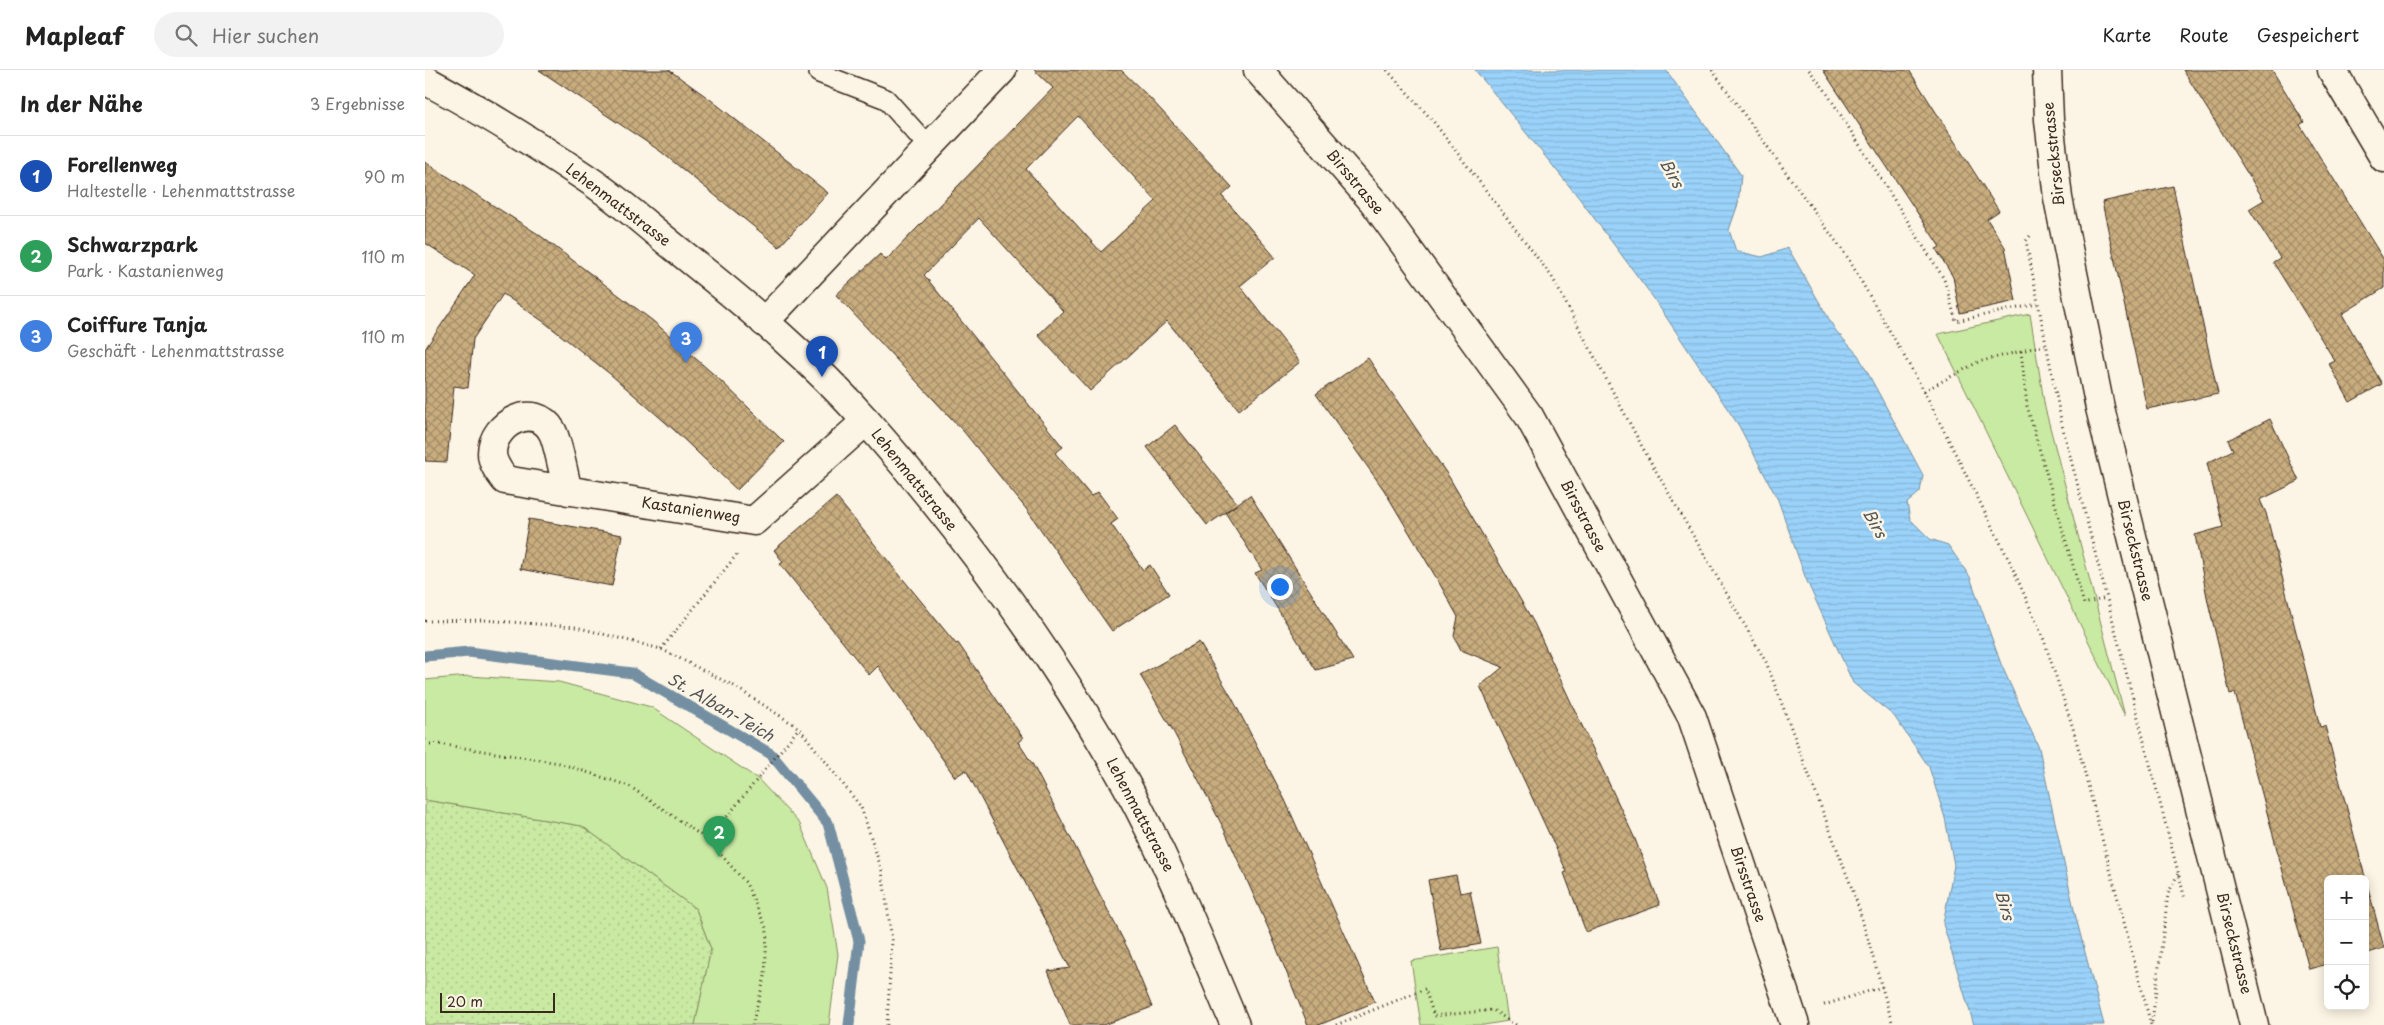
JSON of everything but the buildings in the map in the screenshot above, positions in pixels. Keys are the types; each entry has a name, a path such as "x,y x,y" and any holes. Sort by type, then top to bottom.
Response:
{"street":[{"path":"765,322 1003,70"},
{"name":"Birsstrasse","path":"1258,70 1373,201 1529,416 1692,717 1795,1025"},
{"name":"Birseckstrasse","path":"2047,70 2049,120 2058,198 2098,398 2254,1025"},
{"path":"2332,70 2384,158"},
{"name":"Lehenmattstrasse","path":"425,80 470,104 590,181 741,300 866,421 949,521 1016,608 1077,703 1128,787 1176,884 1235,1025"},
{"name":"Kastanienweg","path":"568,491 754,520 866,421"}],"lane":[{"path":"819,73 886,99 929,147"}],"path":[{"path":"1387,70 1433,121 1553,277 1645,452 1766,662 1855,899 1893,1025"},
{"path":"1712,70 1848,258 1924,391 2010,562 2044,640 2073,728 2151,1025"},
{"path":"1809,70 1825,90 1945,279 1955,321 2037,304"},
{"path":"1924,391 1978,362 2045,345"},
{"path":"2021,351 2027,406 2083,604 2106,598"},
{"path":"661,650 739,551 754,520"},
{"path":"425,621 484,620 576,626 661,650 733,686 799,728 861,807 881,871 892,940 887,1025"},
{"path":"708,840 799,728"},
{"path":"425,744 439,744 559,763 629,786 708,840 746,883 767,930 765,976 752,1025"},
{"path":"2151,1025 2168,894 2178,874 2214,864"},
{"path":"1829,1004 1882,987"},
{"path":"1336,1025 1425,989 1434,1016 1493,1010 1516,1025"}],"green space":[{"path":"2030,314 2045,408 2125,716 1938,334"},
{"path":"469,676 559,682 651,707 758,779 800,824 827,888 838,954 829,1025 695,1025 711,949 696,909 582,826 425,800 425,680"},
{"path":"425,800 582,826 696,909 711,949 695,1025 425,1025"},
{"path":"1497,947 1508,1021 1484,1025 1421,1025 1411,961"}],"water":[{"name":"Birs","path":"1475,70 1666,70 1741,175 1738,204 1729,230 1736,251 1762,257 1788,248 1836,331 1858,355 1923,475 1920,492 1907,503 1910,519 1930,539 1948,545 1970,577 2001,664 2039,748 2075,914 2104,1025 1974,1025 1943,924 1954,865 1945,818 1929,767 1894,716 1853,683 1806,579 1778,500 1739,426 1650,293 1579,198"}],"waterway":[{"name":"St. Alban-Teich","path":"425,656 469,652 632,673 771,754 828,823 859,941 849,1025"}],"place":[{"name":"Coiffure Tanja","path":"686,363"},
{"name":"Forellenweg","path":"822,377"},
{"name":"Schwarzpark","path":"719,857"}]}
